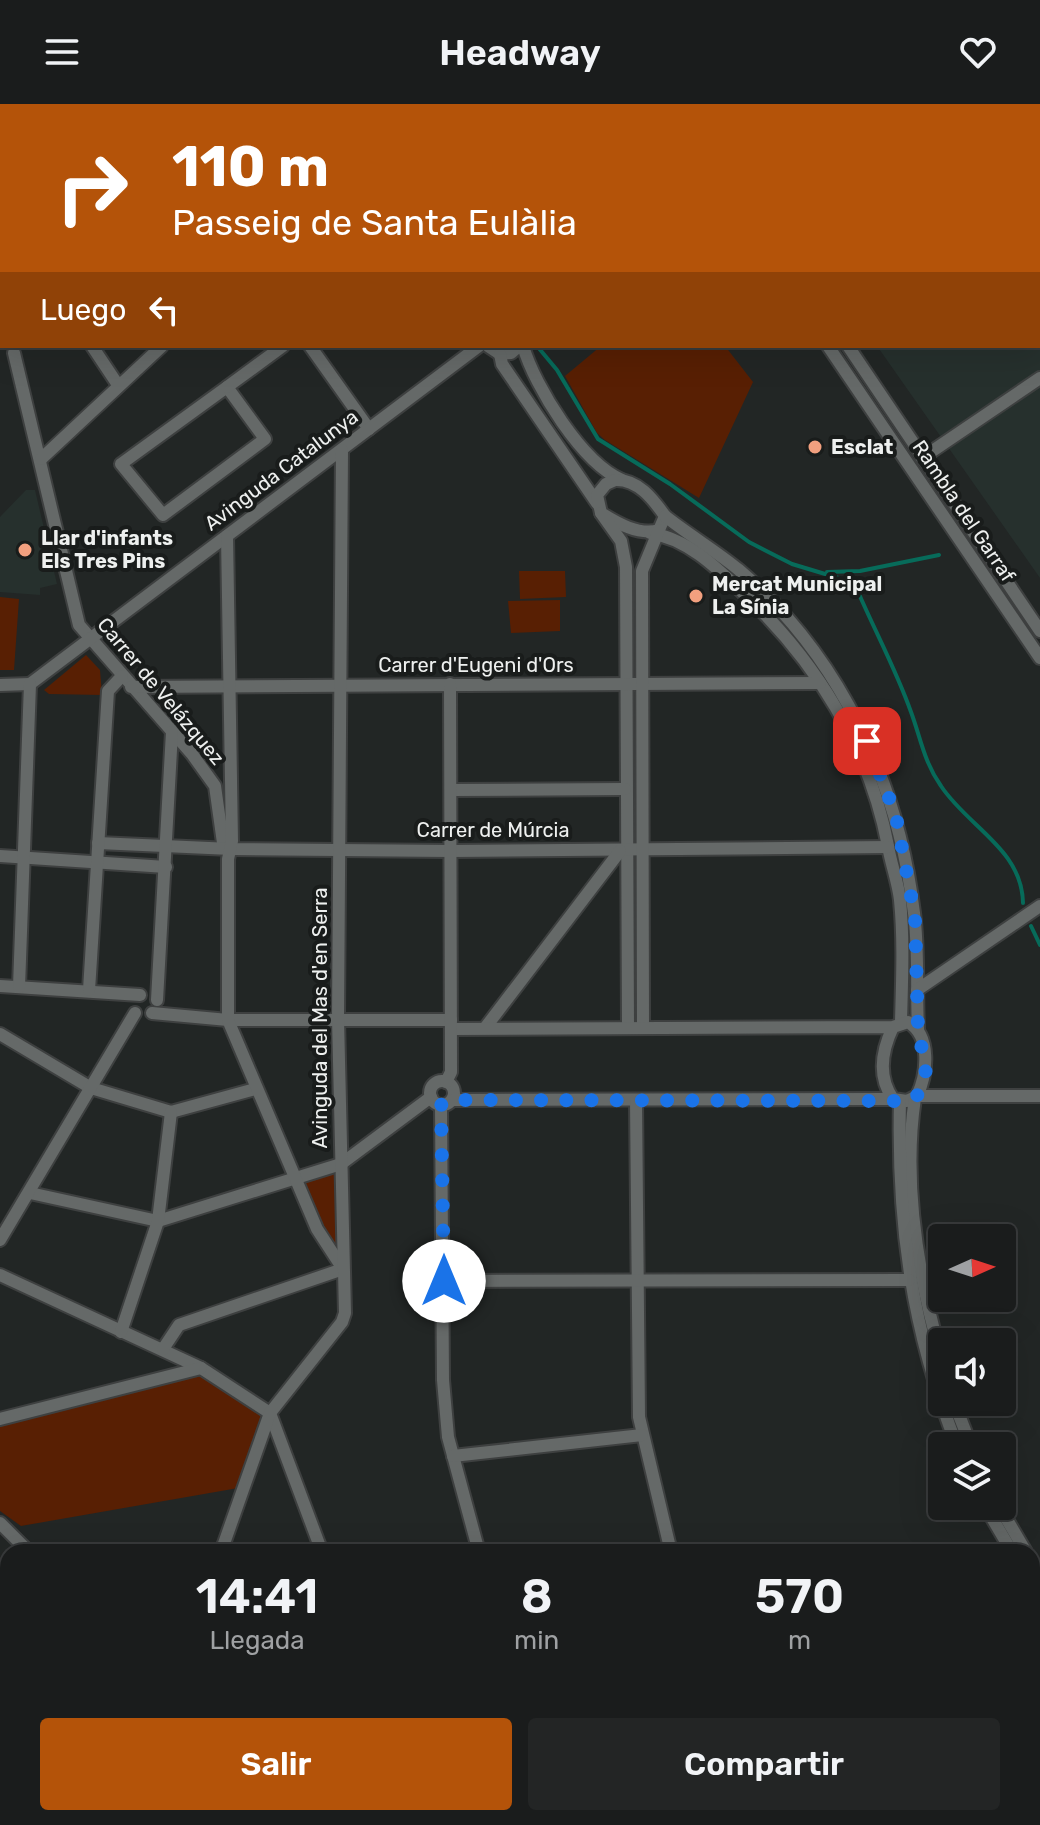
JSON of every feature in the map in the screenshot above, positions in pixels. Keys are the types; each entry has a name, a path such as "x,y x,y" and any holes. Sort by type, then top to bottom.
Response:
{"street":[{"path":"93,348 118,385"},
{"path":"41,459 160,348"},
{"path":"227,387 265,439 163,515 121,464 280,348"},
{"path":"311,348 369,429"},
{"name":"Avinguda Catalunya","path":"30,684 476,348"},
{"path":"491,348 500,354 511,353 518,348"},
{"path":"522,348 529,366 591,460 645,492 665,516 739,570 812,649 858,720 877,761 900,834 915,917 918,1029 926,1070 916,1097 911,1175 917,1240 933,1328"},
{"name":"Rambla del Garraf","path":"829,348 1040,658"},
{"name":"Rambla del Garraf","path":"849,348 1040,630"},
{"path":"0,362 16,350"},
{"name":"Carrer de Velázquez","path":"16,350 51,517 79,625 215,786 223,843 231,849 228,859 228,1020 317,1229 343,1269"},
{"path":"500,354 502,364 621,541 626,567 622,850 628,1027"},
{"path":"922,458 1040,378"},
{"name":"Avinguda del Mas d'en Serra","path":"224,1544 270,1413 342,1322 338,1019 342,450"},
{"path":"622,480 606,484 597,495 599,508 631,528 656,532 676,540 726,577 764,612 820,683 860,751 883,817 900,896 897,1025 887,1040 882,1072 885,1088 896,1100 900,1196 909,1280 934,1381 952,1432"},
{"path":"643,1026 640,850 642,571 665,516"},
{"path":"227,536 231,849"},
{"path":"89,990 108,691 122,676"},
{"name":"Carrer d'Eugeni d'Ors","path":"131,687 820,683"},
{"path":"0,685 30,684 19,987"},
{"path":"450,684 451,1072 446,1082 434,1085 441,1101 443,1380 453,1456 477,1544"},
{"path":"152,1013 157,1000 168,846 172,732"},
{"path":"451,790 625,789"},
{"name":"Carrer de Múrcia","path":"98,843 231,849 451,851 888,847"},
{"path":"485,1028 622,850"},
{"path":"0,856 166,867"},
{"path":"917,990 1040,906"},
{"path":"0,986 149,994 157,1000"},
{"path":"0,1240 135,1013 134,1000 140,995"},
{"path":"135,1013 228,1020 338,1019 485,1028 897,1025 918,1029"},
{"path":"0,1034 91,1088 171,1112 255,1089"},
{"path":"30,1193 158,1221 341,1164 441,1101 453,1088 446,1082"},
{"path":"441,1101 896,1100 916,1097 1040,1096"},
{"path":"636,1100 642,1435 669,1544"},
{"path":"121,1332 158,1221 171,1112"},
{"path":"163,1349 179,1325 343,1269"},
{"path":"0,1275 201,1368 270,1413 319,1544"},
{"path":"444,1281 909,1280"},
{"path":"0,1419 201,1368"},
{"path":"453,1456 642,1435"},
{"path":"993,1520 1007,1544"},
{"path":"1007,1520 1021,1544"},
{"path":"0,1523 21,1544"}],"shaded area":[{"path":"599,348 727,348 753,382 699,498 597,433 565,376"},
{"path":"878,348 1040,348 1040,578"},
{"name":"Llar d'infants Els Tres Pins","path":"26,490 35,490 57,584 40,588 40,595 0,592 0,517"},
{"path":"519,571 565,571 566,597 520,599"},
{"path":"0,597 19,599 14,670 0,670"},
{"path":"560,600 560,631 511,633 508,601"},
{"path":"86,655 100,670 102,695 49,694 44,690"},
{"path":"341,1164 343,1269 295,1178"},
{"path":"201,1368 270,1413 244,1487 21,1526 0,1511 0,1419"}],"waterway":[{"path":"539,348 557,370 598,439 670,484 749,542 792,564 845,580 859,594 899,682 935,777 952,801 1004,853 1014,868 1023,903"},
{"path":"827,572 860,571 939,555"},
{"path":"1031,926 1040,945"}],"place":[{"name":"Esclat","path":"815,447"},
{"name":"Llar d'infants Els Tres Pins","path":"25,550"},
{"name":"Mercat Municipal La Sínia","path":"696,596"}],"route":[{"path":"444,1281 441,1105 452,1100 907,1101 917,1096 926,1070 925,1052 918,1029 915,917 896,816 867,741"}]}
